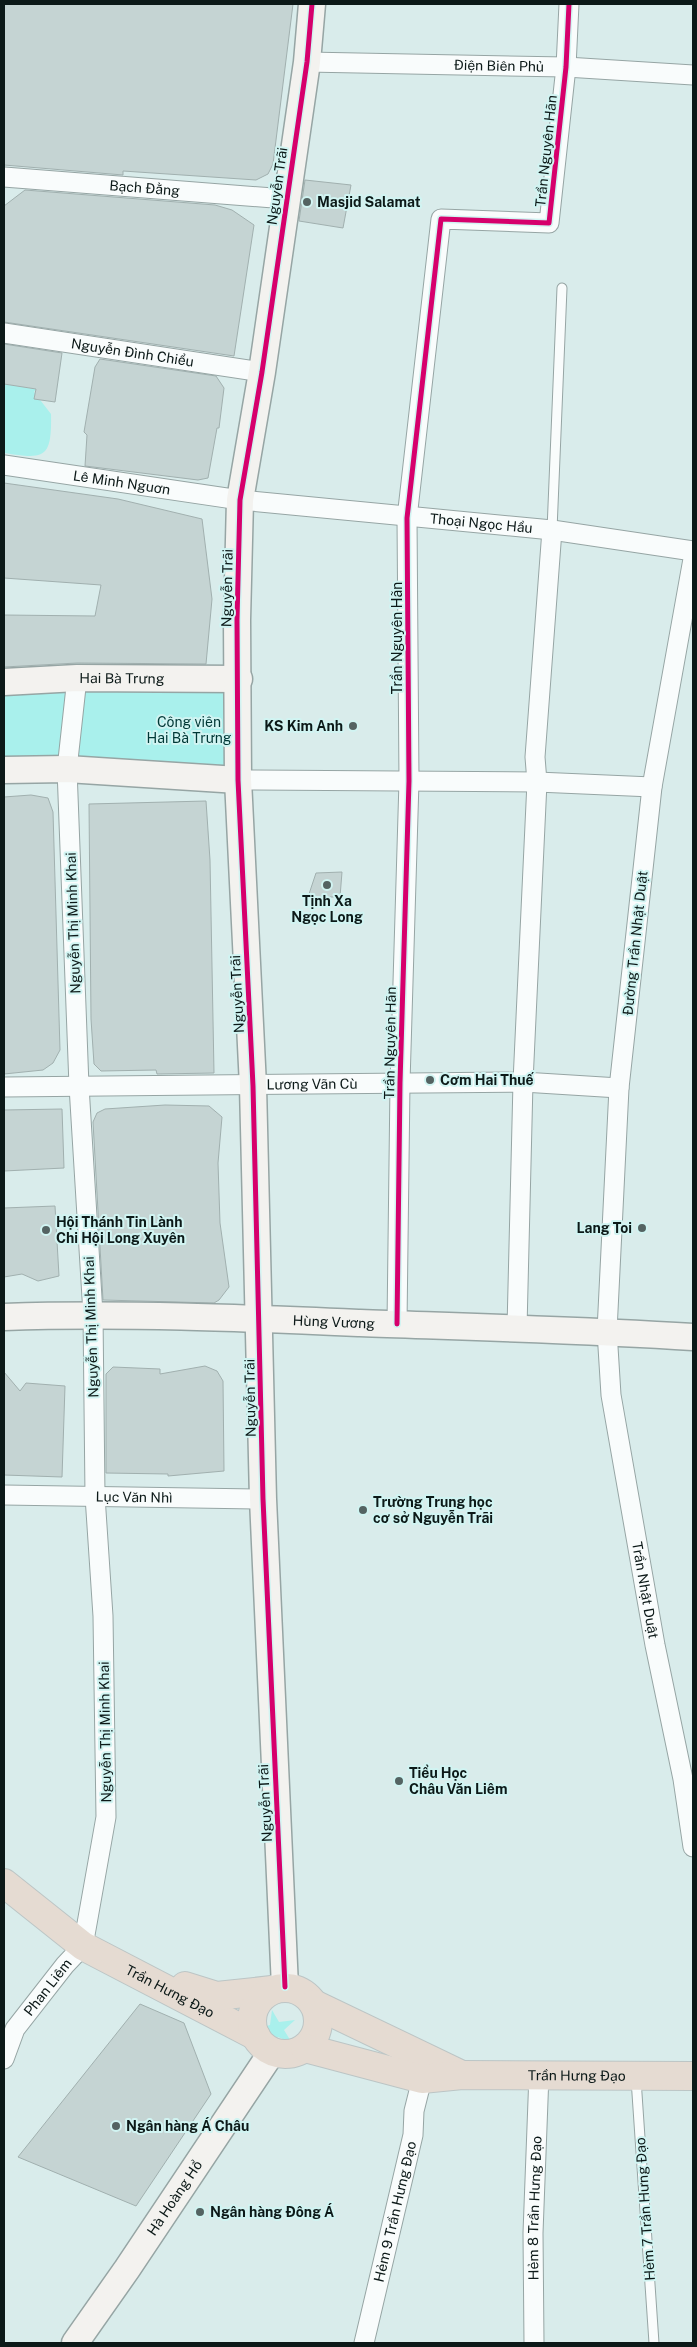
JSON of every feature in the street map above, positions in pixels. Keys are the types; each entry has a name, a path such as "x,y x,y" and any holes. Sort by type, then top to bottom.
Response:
{"highway":[{"name":"Trần Hưng Đạo","path":"4,1883 83,1946 264,2044"},
{"name":"Trần Hưng Đạo","path":"83,1946 157,1978 217,1996 278,1989"},
{"path":"278,1989 296,1989 307,1995 314,2004 318,2015 318,2027 314,2038 306,2048 295,2053 284,2054 264,2044 253,2015 256,2005 278,1989"},
{"name":"Trần Hưng Đạo","path":"314,2004 462,2075"},
{"name":"Trần Hưng Đạo","path":"306,2048 422,2079 462,2075 539,2074 693,2076"}],"street":[{"name":"Nguyễn Trãi","path":"278,1989 253,1086 238,780 239,679 237,620 240,500 262,372 306,62 312,4"},
{"path":"566,67 569,4"},
{"name":"Điện Biên Phủ","path":"306,62 566,67 693,75"},
{"name":"Trần Nguyên Hãn","path":"397,1324 400,1083 409,781 407,518 441,220 549,223 566,67"},
{"name":"Bạch Đằng","path":"4,177 286,199"},
{"name":"Nguyễn Đình Chiểu","path":"4,333 262,372"},
{"name":"Lê Minh Nguơn","path":"4,465 240,500"},
{"name":"Thoại Ngọc Hầu","path":"240,500 407,518 552,530 693,551"},
{"path":"517,1328 523,1082 537,782 535,757 552,530"},
{"name":"Đường Trần Nhật Duật","path":"607,1331 618,1088 652,787 693,559"},
{"name":"Hai Bà Trưng","path":"4,682 77,678 239,679"},
{"name":"Nguyễn Thị Minh Khai","path":"77,678 67,769 79,1086 93,1314 95,1496 103,1616 106,1818 83,1946"},
{"path":"4,770 67,769 238,780 537,782 652,787"},
{"name":"Lương Vãn Cù","path":"4,1088 523,1082 618,1088"},
{"name":"Hùng Vương","path":"4,1317 93,1314 607,1331 693,1336"},
{"name":"Trần Nhật Duật","path":"607,1331 611,1396 655,1645 683,1779 693,1847"},
{"name":"Lục Văn Nhì","path":"4,1495 263,1499"},
{"name":"Phan Liêm","path":"4,2059 16,2029 65,1965 83,1946"},
{"name":"Hà Hoàng Hổ","path":"74,2343 127,2269 264,2044"},
{"name":"Hẻm 8 Trần Hưng Đạo","path":"534,2343 533,2233 539,2074"},
{"name":"Hẻm 9 Trần Hưng Đạo","path":"364,2343 413,2135 414,2111 422,2079"}],"lane":[{"path":"552,530 562,288"},
{"name":"Hẻm 7 Trần Hưng Đạo","path":"635,2075 654,2343"}],"green space":[{"path":"4,384 36,389 34,392 51,414 50,440 43,453 28,456 4,453"},
{"name":"Công viên Hai Bà Trưng","path":"239,679 238,780 4,774 4,687"},
{"path":"272,2010 279,2022 295,2020 284,2030 292,2043 278,2037 268,2048 271,2034 256,2029 270,2025"}],"building":[{"path":"4,4 293,4 273,164 268,174 256,180 123,171 123,175 4,165"},
{"name":"Masjid Salamat","path":"305,180 351,185 343,228 299,221"},
{"path":"25,190 215,205 232,210 254,225 234,356 4,322 4,206"},
{"path":"4,344 62,353 55,402 34,399 36,389 4,384"},
{"path":"100,359 216,376 224,388 219,428 217,428 208,478 198,480 85,466 87,435 84,432 95,367"},
{"path":"4,483 118,499 202,519 212,599 206,664 77,663 4,667 4,615 95,616 101,585 4,578"},
{"path":"31,795 48,798 53,812 60,1050 53,1063 43,1070 4,1074 4,797"},
{"path":"206,801 210,860 214,1073 157,1074 156,1070 101,1071 94,1064 91,1019 89,804"},
{"name":"Tịnh Xa Ngọc Long","path":"342,872 340,897 308,897 316,873"},
{"path":"165,1105 209,1106 222,1117 218,1163 220,1223 229,1287 219,1300 214,1303 103,1300 93,1122 97,1113 105,1109"},
{"path":"62,1109 64,1168 4,1171 4,1110"},
{"path":"55,1206 59,1276 38,1281 22,1274 4,1277 4,1208"},
{"path":"205,1366 217,1371 223,1381 224,1471 168,1476 168,1474 106,1473 106,1374 113,1367 160,1369 160,1374"},
{"path":"4,1372 20,1391 26,1383 65,1386 62,1477 4,1475"},
{"name":"Ngân hàng Á Châu","path":"140,2004 184,2023 211,2094 136,2206 18,2157"}],"cycle path":[{"path":"285,1987 263,1499 253,1086 238,780 237,620 240,500 262,372 307,62 312,4"},
{"path":"397,1324 400,1083 409,781 407,518 441,219 549,223 566,67 569,4"}],"place":[{"name":"Masjid Salamat","path":"307,202"},
{"name":"KS Kim Anh","path":"353,726"},
{"name":"Tịnh Xa Ngọc Long","path":"327,885"},
{"name":"Cơm Hai Thuế","path":"430,1080"},
{"name":"Lang Toi","path":"642,1228"},
{"name":"Hội Thánh Tin Lành Chi Hội Long Xuyên","path":"46,1230"},
{"name":"Trường Trung học cơ sở Nguyễn Trãi","path":"363,1510"},
{"name":"Tiểu Học Châu Văn Liêm","path":"399,1781"},
{"name":"Ngân hàng Á Châu","path":"116,2126"},
{"name":"Ngân hàng Đông Á","path":"200,2212"}]}
